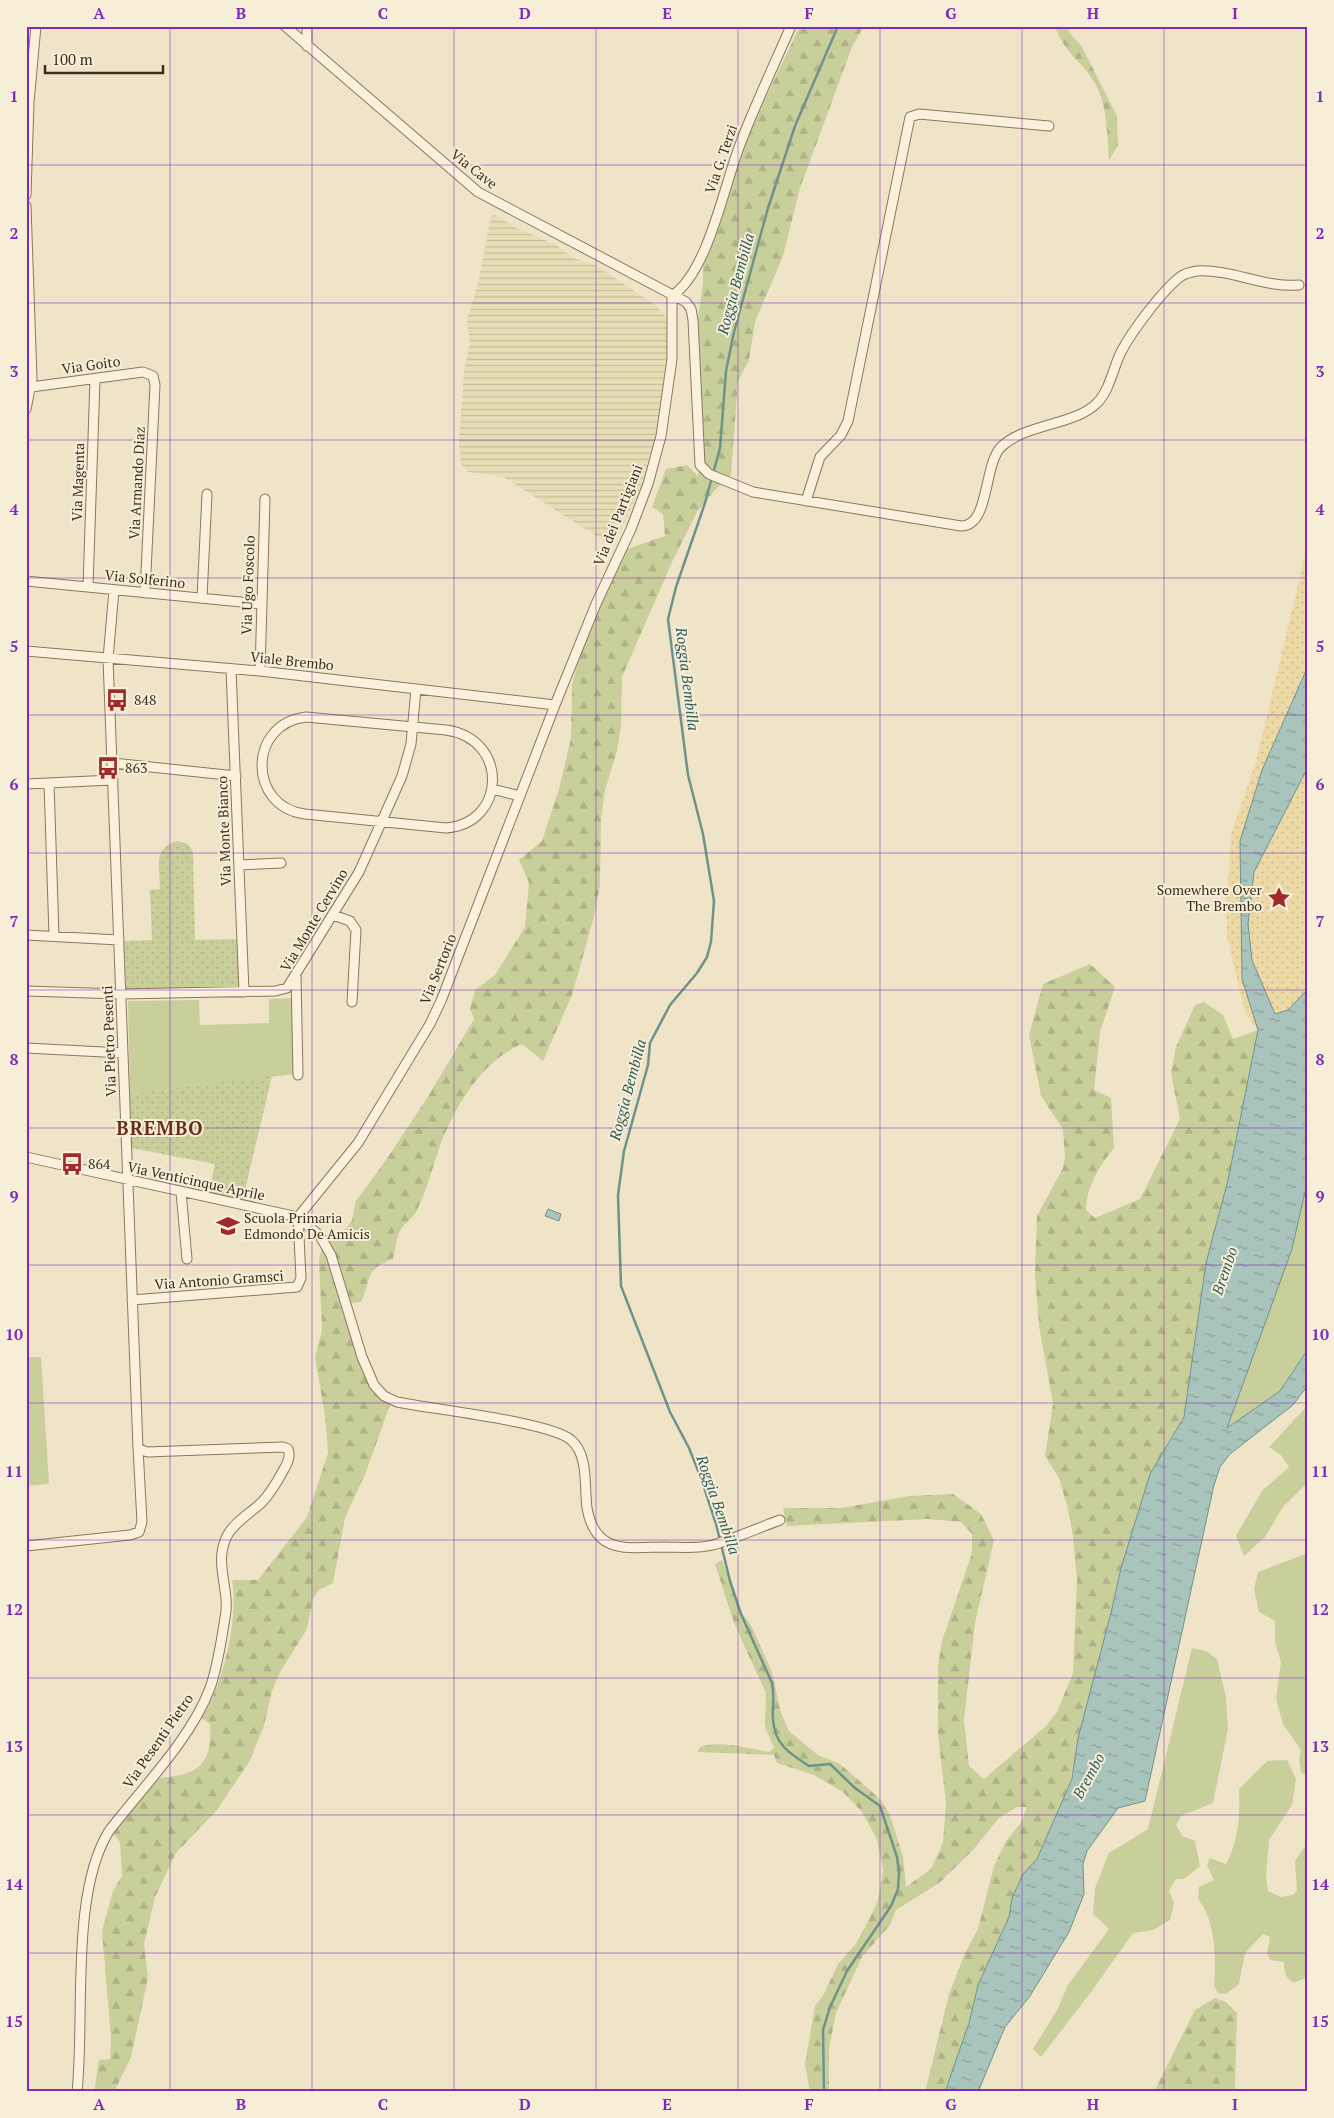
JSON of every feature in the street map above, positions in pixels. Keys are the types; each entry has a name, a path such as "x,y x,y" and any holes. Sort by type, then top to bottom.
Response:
{"street":[{"path":"26,195 28,102 36,26"},
{"name":"Via Cave","path":"284,26 478,192 686,302 692,316 700,463 702,469 713,476 750,492 806,501"},
{"path":"307,26 307,46"},
{"name":"Via G. Terzi","path":"672,296 688,284 695,271 712,228 744,134 791,26"},
{"path":"1049,126 919,114 910,117 848,421 842,434 820,457 806,501 961,526 972,524 979,515 991,465 1000,449 1018,437 1084,412 1097,403 1131,336 1181,276 1190,272 1206,272 1281,285 1298,285"},
{"path":"26,206 28,338 31,387 27,405"},
{"name":"Via dei Partigiani","path":"555,705 596,604 638,513 652,469 661,436 672,359 672,296"},
{"name":"Via Goito","path":"31,387 145,372 153,376"},
{"name":"Via Armando Diaz","path":"145,593 155,384 153,376"},
{"name":"Via Magenta","path":"88,587 96,379"},
{"path":"202,598 207,494"},
{"name":"Via Ugo Foscolo","path":"260,672 264,499"},
{"name":"Via Solferino","path":"26,581 262,604"},
{"name":"Via Pietro Pesenti","path":"26,1546 130,1536 139,1532 142,1522 108,659 114,590"},
{"name":"Viale Brembo","path":"26,651 231,669 555,705"},
{"name":"Via Monte Bianco","path":"231,669 244,992"},
{"name":"Via Monte Cervino","path":"26,991 121,994 244,992 281,990 290,985 359,872 407,762 413,727 416,689"},
{"name":"Via Sertorio","path":"298,1217 358,1143 433,1018 555,705"},
{"path":"319,717 413,727 454,731 473,739 484,750 492,764 492,789 478,814 467,822 455,827 439,828 301,814 287,809 275,799 265,782 262,770 263,753 277,730 299,718 319,717"},
{"path":"113,762 236,776"},
{"path":"26,784 113,780"},
{"path":"49,783 54,936"},
{"path":"492,789 520,796"},
{"path":"239,865 281,863"},
{"path":"333,915 350,921 356,930 352,1002"},
{"path":"26,935 119,940"},
{"path":"296,976 298,1075"},
{"path":"26,1048 123,1053"},
{"name":"Via Venticinque Aprile","path":"26,1157 298,1217 320,1236 331,1255 364,1363 378,1391 394,1401 545,1429 570,1438 578,1448 583,1460 587,1506 592,1524 598,1536 609,1544 626,1548 710,1545 780,1520"},
{"path":"181,1192 187,1260"},
{"name":"Via Antonio Gramsci","path":"132,1300 297,1287 301,1280 298,1217"},
{"name":"Via Pesenti Pietro","path":"77,2092 86,1908 90,1882 100,1848 109,1831 190,1724 206,1697 214,1675 227,1610 227,1592 220,1563 224,1542 231,1529 272,1490 287,1463 289,1455 288,1449 284,1447 140,1449"}],"shaded area":[{"path":"495,215 515,227 556,245 574,258 597,266 655,305 666,317 669,341 656,434 638,494 619,534 609,544 502,476 468,472 461,464 459,445 464,372 470,342 467,319 478,284 491,216"}],"green space":[{"path":"800,26 864,26 852,47 800,188 783,256 755,322 749,360 738,381 731,475 715,490 697,512 672,562 622,677 621,726 617,751 605,790 601,819 600,885 595,913 572,995 543,1061 522,1044 508,1051 495,1061 472,1085 447,1128 416,1212 399,1233 393,1259 383,1263 373,1271 361,1302 344,1304 354,1346 363,1373 379,1396 390,1405 366,1472 345,1518 333,1583 319,1590 313,1599 307,1629 280,1672 272,1691 264,1726 249,1762 217,1810 176,1853 155,1897 144,1944 148,1978 131,2057 114,2092 94,2092 99,2060 110,2059 111,2038 102,1931 113,1891 122,1876 120,1842 112,1832 156,1778 182,1775 199,1766 205,1759 210,1739 210,1724 201,1718 216,1689 227,1652 233,1613 234,1595 232,1580 258,1580 307,1517 328,1453 325,1416 315,1358 322,1330 319,1260 322,1247 347,1228 352,1220 356,1201 429,1095 474,1019 470,1009 475,990 495,975 525,927 529,883 519,860 542,841 559,789 571,738 572,685 581,650 594,614 627,549 665,536 663,514 652,507 666,469 687,465 698,476 704,442 697,324 703,283 703,260 747,137"},
{"path":"1055,26 1068,26 1070,33 1082,47 1117,116 1118,145 1109,160 1105,114 1101,96 1087,71 1064,44"},
{"path":"177,841 188,844 193,853 195,940 237,939 239,987 126,991 124,941 152,940 150,890 160,889 159,860 161,854 169,844"},
{"path":"1090,964 1115,987 1100,1032 1094,1090 1111,1098 1114,1148 1103,1162 1091,1184 1086,1210 1095,1218 1140,1199 1180,1119 1171,1073 1176,1047 1195,1005 1204,1002 1223,1015 1233,1039 1258,1030 1228,1180 1206,1263 1184,1417 1150,1474 1121,1568 1078,1738 1072,1779 1037,1859 1023,1874 1012,1898 1009,1917 978,1985 969,2023 945,2092 925,2092 949,1994 965,1953 978,1929 994,1866 1006,1841 1021,1823 1027,1807 1017,1807 999,1818 973,1850 939,1883 896,1910 890,1925 862,1957 836,2013 829,2049 829,2092 810,2092 805,2064 815,2006 824,1994 838,1964 855,1945 869,1920 878,1900 883,1870 877,1839 862,1812 843,1792 814,1775 777,1763 774,1755 697,1752 700,1747 717,1744 734,1745 769,1752 774,1748 765,1727 766,1693 734,1623 715,1564 722,1560 741,1611 752,1627 772,1672 781,1713 789,1731 818,1755 840,1764 880,1799 890,1815 903,1857 906,1887 931,1869 943,1843 946,1803 938,1735 938,1666 942,1641 972,1553 972,1534 961,1522 928,1519 787,1526 783,1508 841,1508 910,1496 953,1494 981,1514 994,1540 975,1623 964,1720 969,1766 984,1779 1045,1727 1057,1712 1073,1673 1077,1580 1068,1509 1059,1478 1045,1456 1053,1404 1039,1326 1035,1274 1037,1216 1063,1168 1065,1156 1063,1129 1041,1096 1029,1035 1043,984"},
{"path":"293,998 295,1074 130,1094 128,1001 199,1000 200,1025 269,1023 269,999"},
{"path":"272,1076 243,1199 209,1192 215,1164 131,1148 130,1094"},
{"path":"1308,1179 1308,1349 1280,1391 1226,1429 1292,1249"},
{"path":"26,1357 41,1357 49,1484 26,1486"},
{"path":"1308,1405 1308,1482 1283,1507 1265,1537 1244,1556 1236,1536 1262,1491 1289,1467 1281,1455 1269,1447"},
{"path":"1308,1553 1308,1774 1301,1773 1299,1759 1301,1750 1283,1724 1276,1699 1281,1662 1275,1642 1275,1621 1259,1612 1254,1589 1258,1572"},
{"path":"1192,1648 1206,1651 1217,1659 1226,1697 1228,1729 1213,1803 1181,1816 1176,1825 1182,1836 1195,1841 1200,1866 1184,1879 1176,1879 1169,1890 1174,1903 1170,1920 1153,1930 1133,1933 1041,2057 1033,2049 1057,2010 1068,1985 1109,1929 1093,1914 1095,1888 1109,1853 1148,1829"},
{"path":"1287,1760 1296,1779 1292,1805 1269,1840 1266,1876 1268,1891 1281,1897 1293,1895 1297,1890 1295,1861 1308,1842 1308,1977 1294,1983 1289,1979 1285,1971 1284,1962 1270,1960 1267,1954 1270,1937 1263,1934 1245,1953 1239,1984 1226,1994 1218,1993 1214,1986 1215,1952 1212,1929 1204,1908 1198,1899 1199,1887 1214,1880 1207,1865 1210,1858 1226,1864 1234,1846 1238,1827 1239,1789 1267,1761"},
{"path":"1215,1998 1226,2002 1237,2013 1235,2092 1152,2092 1157,2086 1195,2010"}],"sand":[{"path":"1308,532 1308,666 1262,770 1242,979 1258,1030 1245,1012 1227,936 1226,906 1231,835 1256,762 1303,564"},
{"name":"Somewhere Over The Brembo","path":"1306,770 1308,989 1288,1010 1275,1014 1252,960 1248,924 1254,871"}],"water":[{"name":"Brembo","path":"1308,666 1308,807 1306,771 1254,872 1248,924 1252,960 1275,1014 1288,1010 1308,989 1308,1179 1292,1249 1227,1428 1280,1391 1308,1349 1308,1385 1293,1405 1230,1454 1220,1467 1214,1485 1145,1801 1118,1808 1087,1851 1083,1864 1084,1894 1069,1932 1030,1996 1005,2027 978,2092 945,2092 969,2023 978,1985 1009,1917 1012,1898 1023,1874 1037,1859 1072,1779 1078,1738 1121,1568 1150,1474 1184,1417 1206,1263 1228,1180 1258,1030 1242,979 1240,841 1262,770"},
{"path":"548,1209 561,1214 559,1221 545,1216"}],"waterway":[{"name":"Roggia Bembilla","path":"824,2092 823,2030 830,2007 847,1971 891,1906 898,1889 897,1857 880,1806 855,1788 830,1764 809,1766 784,1747 776,1735 773,1719 772,1683 741,1614 701,1478 689,1448 670,1412 621,1286 618,1195 624,1151 648,1065 650,1043 670,1005 697,973 707,957 711,942 714,901 703,834 688,775 668,619 676,587 705,503 720,448 726,371 734,332 768,208 795,126 838,26"}],"place":[{"name":"848","path":"117,700"},
{"name":"863","path":"108,768"},
{"name":"Somewhere Over The Brembo","path":"1279,898"},
{"name":"864","path":"72,1164"},
{"name":"Scuola Primaria Edmondo De Amicis","path":"228,1226"}],"district":[{"name":"BREMBO","path":"160,1128"}]}
